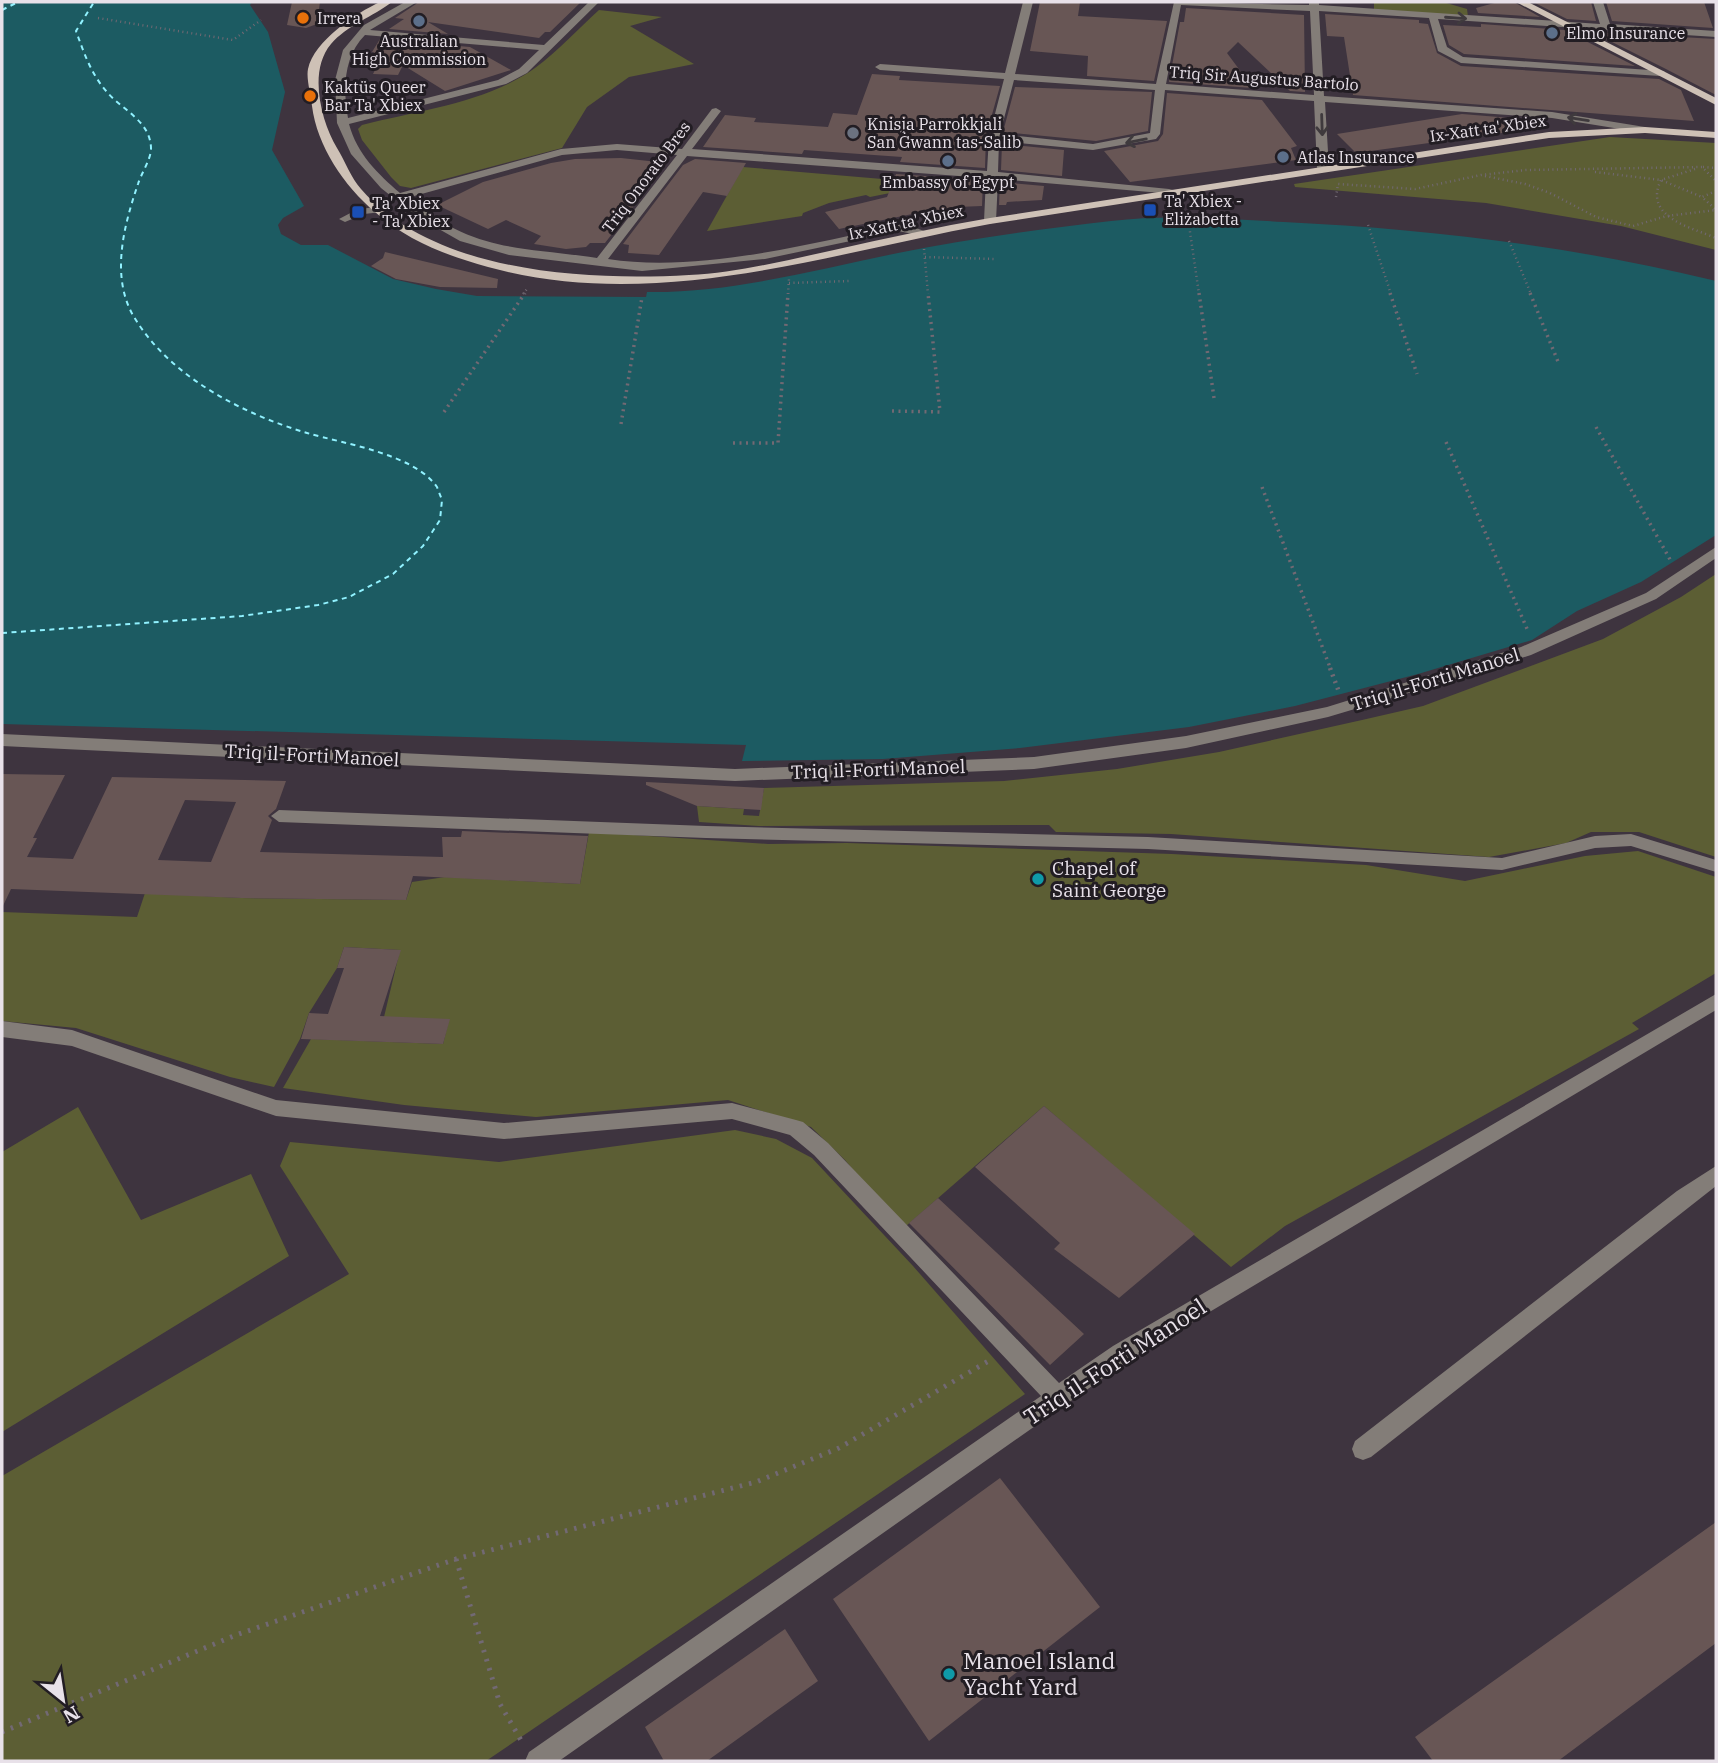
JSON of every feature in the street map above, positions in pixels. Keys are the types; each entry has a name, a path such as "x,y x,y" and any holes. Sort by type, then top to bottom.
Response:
{"main road":[{"name":"Ix-Xatt ta' Xbiex","path":"387,2 374,8 327,42 313,69 320,128 356,191 401,229 450,253 516,271 579,279 690,279 735,274 990,221 1549,135 1646,130 1716,135"},
{"path":"1521,2 1716,102"}],"street":[{"path":"412,2 383,17 348,47 338,76 341,122 362,163 420,217 462,239 517,255 601,261 637,267 728,262 788,253 898,228 923,233"},
{"path":"341,122 502,82 523,71 594,2"},
{"path":"990,221 994,137 1028,2"},
{"path":"994,137 1093,147 1147,139 1155,134 1160,87 1177,5 1188,2 1315,5 1433,17 1716,34"},
{"path":"1598,2 1606,28"},
{"path":"1315,5 1322,97 1323,168"},
{"path":"1433,17 1444,51 1461,60 1660,73"},
{"path":"363,32 549,48"},
{"name":"Triq Sir Augustus Bartolo","path":"880,66 1552,115 1646,130"},
{"name":"Triq Onorato Bres","path":"601,261 716,111"},
{"path":"398,197 561,152 617,147 992,175 1169,192"},
{"path":"345,219 362,211 378,210"},
{"name":"Triq il-Forti Manoel","path":"2,740 735,775 1034,763 1186,742 1328,712 1436,679 1526,651 1651,596 1716,551"},
{"path":"279,817 706,832 1148,843 1502,864 1595,842 1631,840 1716,866"},
{"name":"Triq il-Forti Manoel","path":"532,1756 1121,1353 1716,1001"},
{"path":"2,1029 72,1038 276,1108 504,1131 732,1111 796,1128 821,1149 1058,1398"},
{"path":"1363,1448 1673,1205 1716,1175"}],"path":[{"path":"98,18 233,40 261,20"},
{"path":"1702,167 1661,180 1655,194 1657,206 1667,216 1715,237"},
{"path":"1702,167 1716,181"},
{"path":"1336,197 1338,184 1415,189 1481,175 1527,170 1716,168"},
{"path":"1584,170 1661,180 1702,197 1716,210"},
{"path":"1481,175 1525,184 1550,193 1596,217 1633,226 1667,216 1716,210"},
{"path":"1702,197 1716,191"},
{"path":"1188,218 1214,398"},
{"path":"1368,225 1417,374"},
{"path":"1509,241 1559,364"},
{"path":"936,246 939,257"},
{"path":"892,411 940,412 924,248"},
{"path":"925,257 996,258"},
{"path":"733,443 778,443 789,280 849,281"},
{"path":"444,411 527,289"},
{"path":"621,424 642,297"},
{"path":"1596,427 1672,564"},
{"path":"1446,442 1532,640"},
{"path":"1262,487 1342,700"},
{"path":"2,1732 236,1635 456,1559 756,1482 839,1448 1010,1348"},
{"path":"456,1559 500,1704 532,1756"}],"green space":[{"path":"1374,2 1443,2 1467,9 1468,17 1374,10"},
{"path":"599,10 662,17 630,26 694,64 629,77 587,107 562,148 411,188 400,186 362,140 358,129 362,125 452,104 516,80 560,47"},
{"path":"1610,137 1716,143 1716,250 1621,226 1486,203 1295,187 1294,184"},
{"path":"743,167 894,180 890,193 829,203 803,213 802,216 707,231"},
{"path":"1716,574 1716,857 1639,832 1591,832 1566,843 1489,857 1171,834 1056,832 1049,825 759,826 699,822 697,806 744,809 743,815 759,816 764,788 1004,781 1117,769 1219,752 1423,706 1603,639 1681,597"},
{"path":"589,832 768,844 847,843 1172,854 1366,865 1465,881 1585,856 1638,851 1716,877 1716,973 1632,1023 1639,1029 1285,1226 1231,1267 1044,1106 906,1226 884,1207 845,1160 811,1127 728,1100 536,1117 404,1105 283,1088 311,1039 443,1044 449,1020 384,1017 400,950 344,947 337,968 309,1013 300,1039 274,1087 230,1077 76,1028 2,1021 2,912 137,917 145,893 241,898 406,900 412,882 445,877 580,884"},
{"path":"78,1107 141,1220 251,1174 289,1256 2,1432 2,1152"},
{"path":"735,1130 776,1139 812,1158 913,1266 1025,1394 486,1761 2,1761 2,1476 349,1274 280,1166 290,1142 499,1162"}],"water":[{"path":"2,2 252,2 250,5 268,32 285,92 272,150 304,206 283,218 278,225 281,234 301,245 328,245 393,279 477,296 646,297 647,292 742,285 924,248 1004,235 1111,221 1176,217 1338,225 1446,234 1606,258 1716,281 1716,535 1641,582 1577,611 1532,640 1418,674 1295,706 1189,727 1020,748 883,759 742,761 746,745 2,724"}],"building":[{"name":"Irrera","path":"292,2 320,2 317,24 306,28 287,25"},
{"path":"419,2 581,2 550,32 545,32 539,38 428,22 448,34 389,29 404,19 395,18"},
{"path":"1040,2 1080,2 1078,16 1167,21 1154,81 1087,76 1088,56 1030,51"},
{"path":"1498,2 1514,2 1540,17 1478,13 1476,8"},
{"path":"1533,2 1591,2 1596,21 1567,19"},
{"path":"1606,2 1704,2 1713,28 1612,21"},
{"path":"1186,8 1304,15 1305,92 1290,91 1238,42 1227,53 1253,88 1169,82 1180,22 1184,22"},
{"path":"1325,14 1419,20 1419,23 1428,24 1437,53 1461,66 1659,79 1681,90 1694,121 1353,95 1344,37 1327,36"},
{"path":"1481,24 1564,30 1635,66 1464,54 1449,45 1443,25 1481,27"},
{"path":"1592,32 1716,39 1716,95 1664,68"},
{"path":"380,39 470,47 511,70 445,91 403,65 398,75 373,74 377,66 367,66 375,56 372,56 372,52"},
{"path":"872,74 900,76 899,80 1000,86 986,136 985,168 900,162 902,157 703,147 725,115 756,118 754,122 828,127 833,113 857,115"},
{"path":"1015,87 1152,92 1148,131 1096,141 1003,132"},
{"path":"1167,93 1262,100 1297,146 1291,148 1296,160 1130,182 1104,151 1158,141 1163,134"},
{"path":"1462,114 1523,119 1531,129 1356,153 1337,134"},
{"path":"1002,144 1064,150 1062,176 1001,170"},
{"path":"621,158 667,163 605,243 590,243 586,247 566,249 534,244 541,236 506,220 488,229 437,205 483,182 551,163 575,159"},
{"path":"695,159 746,163 727,196 703,192 659,255 628,253 629,245 623,244 683,165"},
{"path":"896,174 983,180 982,206 927,211 839,229 825,212 887,197"},
{"path":"1000,182 1044,186 1042,200 999,205"},
{"path":"385,252 498,279 497,288 440,287 396,279 371,266 383,258"},
{"path":"2,774 65,775 33,838 37,838 27,857 73,859 112,777 286,781 276,809 268,816 272,820 260,852 443,857 442,837 461,837 462,831 588,836 580,884 413,876 406,900 241,898 11,889 2,908","holes":["185,800 236,802 211,862 158,860"]},
{"path":"646,782 764,788 761,810 697,806 646,785"},
{"path":"344,947 401,950 380,1016 450,1019 443,1044 301,1039 309,1013 328,1014 344,968 337,968"},
{"path":"1044,1106 1195,1234 1119,1298 1054,1249 1060,1243 975,1167"},
{"path":"938,1198 1084,1334 1050,1365 909,1223"},
{"name":"Manoel Island Yacht Yard","path":"1000,1478 1100,1607 929,1741 833,1599"},
{"path":"1716,1522 1716,1643 1558,1761 1433,1761 1415,1737"},
{"path":"785,1629 818,1681 707,1761 664,1761 645,1727"}],"ferry route":[{"path":"2,10 18,2"},
{"path":"2,633 242,616 318,605 349,597 393,574 423,546 440,520 442,500 437,487 412,466 378,452 283,425 234,404 188,375 167,358 134,317 123,285 122,251 133,200 149,157 150,139 141,123 101,85 82,47 76,31 94,2"}],"place":[{"name":"Irrera","path":"303,18"},
{"name":"Australian High Commission","path":"419,21"},
{"name":"Elmo Insurance","path":"1552,33"},
{"name":"Kaktüs Queer Bar Ta' Xbiex","path":"310,96"},
{"name":"Knisja Parrokkjali San Ġwann tas-Salib","path":"853,133"},
{"name":"Atlas Insurance","path":"1283,157"},
{"name":"Embassy of Egypt","path":"948,161"},
{"name":"Ta' Xbiex - Eliżabetta","path":"1150,210"},
{"name":"Ta' Xbiex - Ta' Xbiex","path":"358,212"},
{"name":"Chapel of Saint George","path":"1038,879"},
{"name":"Manoel Island Yacht Yard","path":"949,1674"}]}
